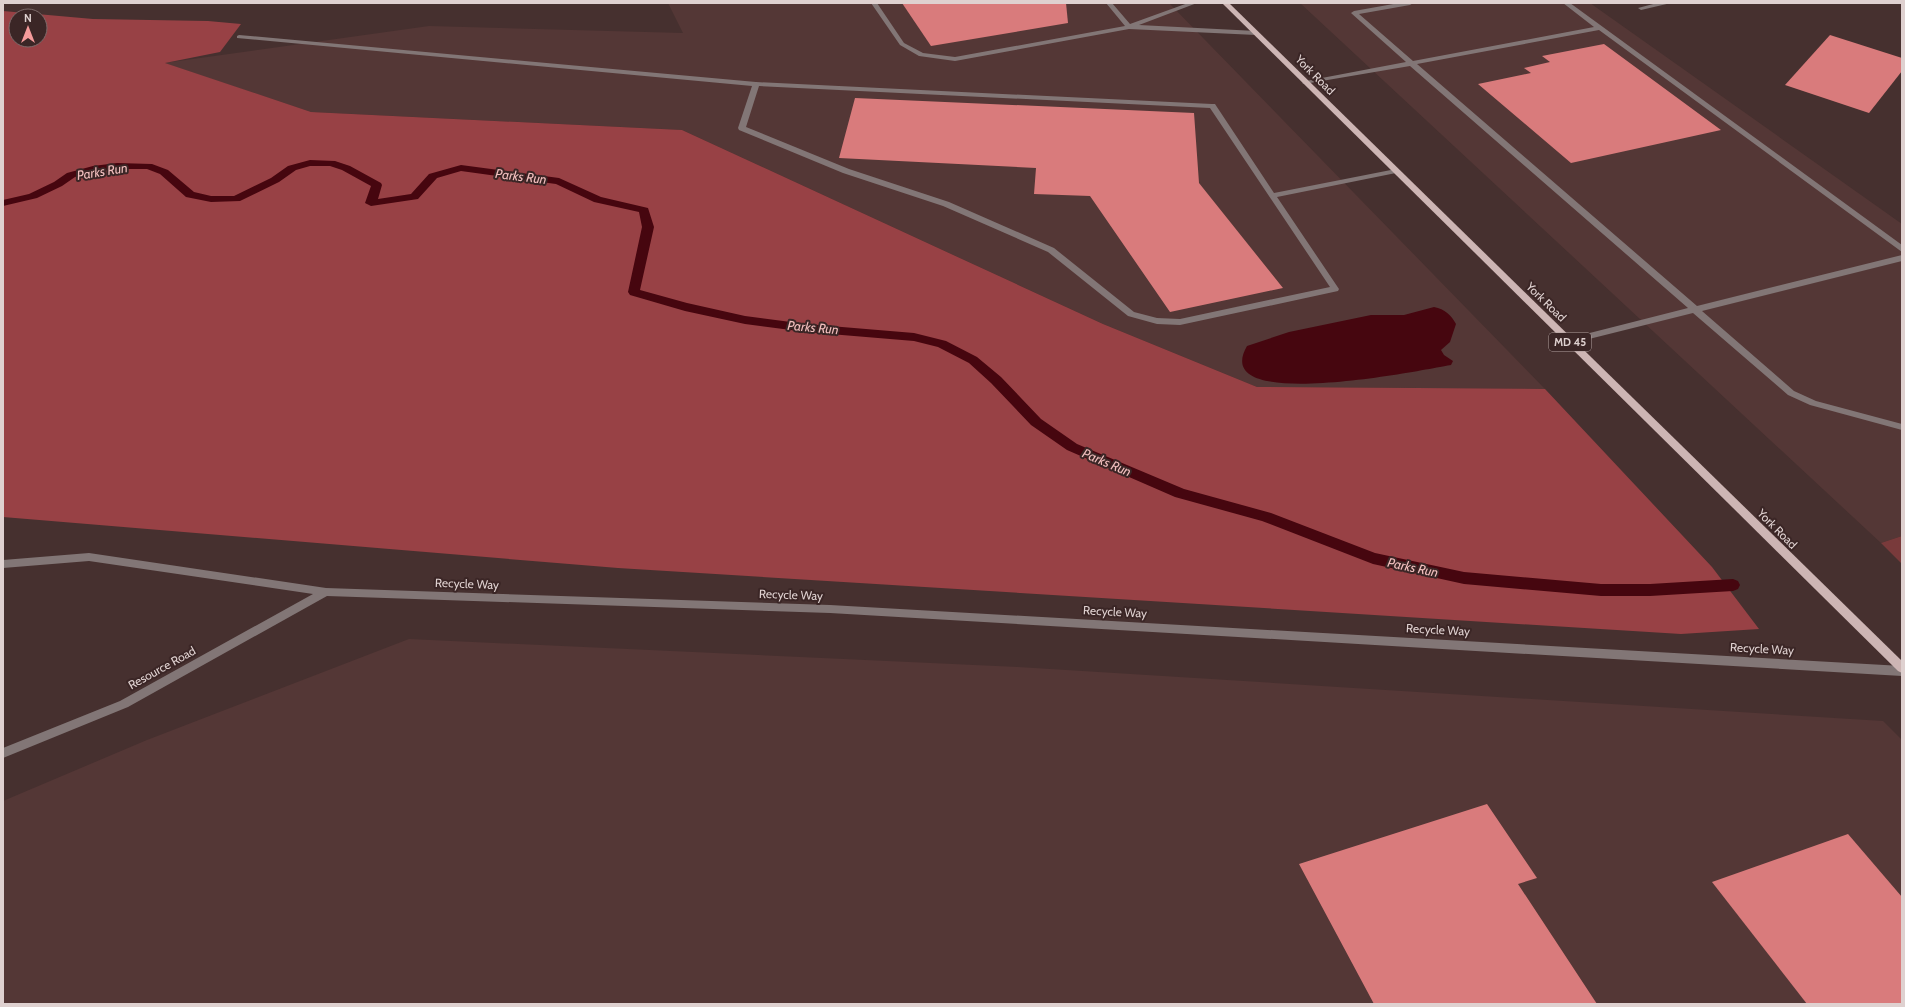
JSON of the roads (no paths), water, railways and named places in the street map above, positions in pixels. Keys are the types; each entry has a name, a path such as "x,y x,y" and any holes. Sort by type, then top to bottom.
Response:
{"main road":[{"name":"York Road","path":"1225,3 1902,670"}],"street":[{"path":"874,3 902,44 921,55 955,59 1129,27 1194,3"},
{"path":"1109,3 1129,27 1256,33"},
{"path":"1410,3 1354,12 1791,393 1813,403 1902,427"},
{"path":"1566,3 1902,249"},
{"path":"1641,8 1668,3"},
{"path":"1306,83 1600,28"},
{"path":"239,37 756,84 1212,106 1335,289 1180,322 1158,321 1131,314 1051,250 946,204 846,172 742,128 756,84"},
{"path":"1272,196 1396,171"},
{"path":"1569,341 1902,258"},
{"name":"Recycle Way","path":"3,564 89,557 326,592 830,609 1902,670"},
{"name":"Resource Road","path":"3,754 124,704 326,592"}],"waterway":[{"name":"Parks Run","path":"3,203 33,196 58,184 71,175 93,169 117,166 148,166 164,172 190,195 211,199 236,199 275,180 292,168 310,163 331,163 346,168 377,185 371,203 414,197 433,176 461,168 559,181 598,200 644,210 648,227 634,292 685,307 745,320 806,328 914,337 942,344 973,360 996,380 1036,422 1072,447 1180,493 1266,517 1373,558 1464,578 1601,590 1650,590 1733,585"}]}
